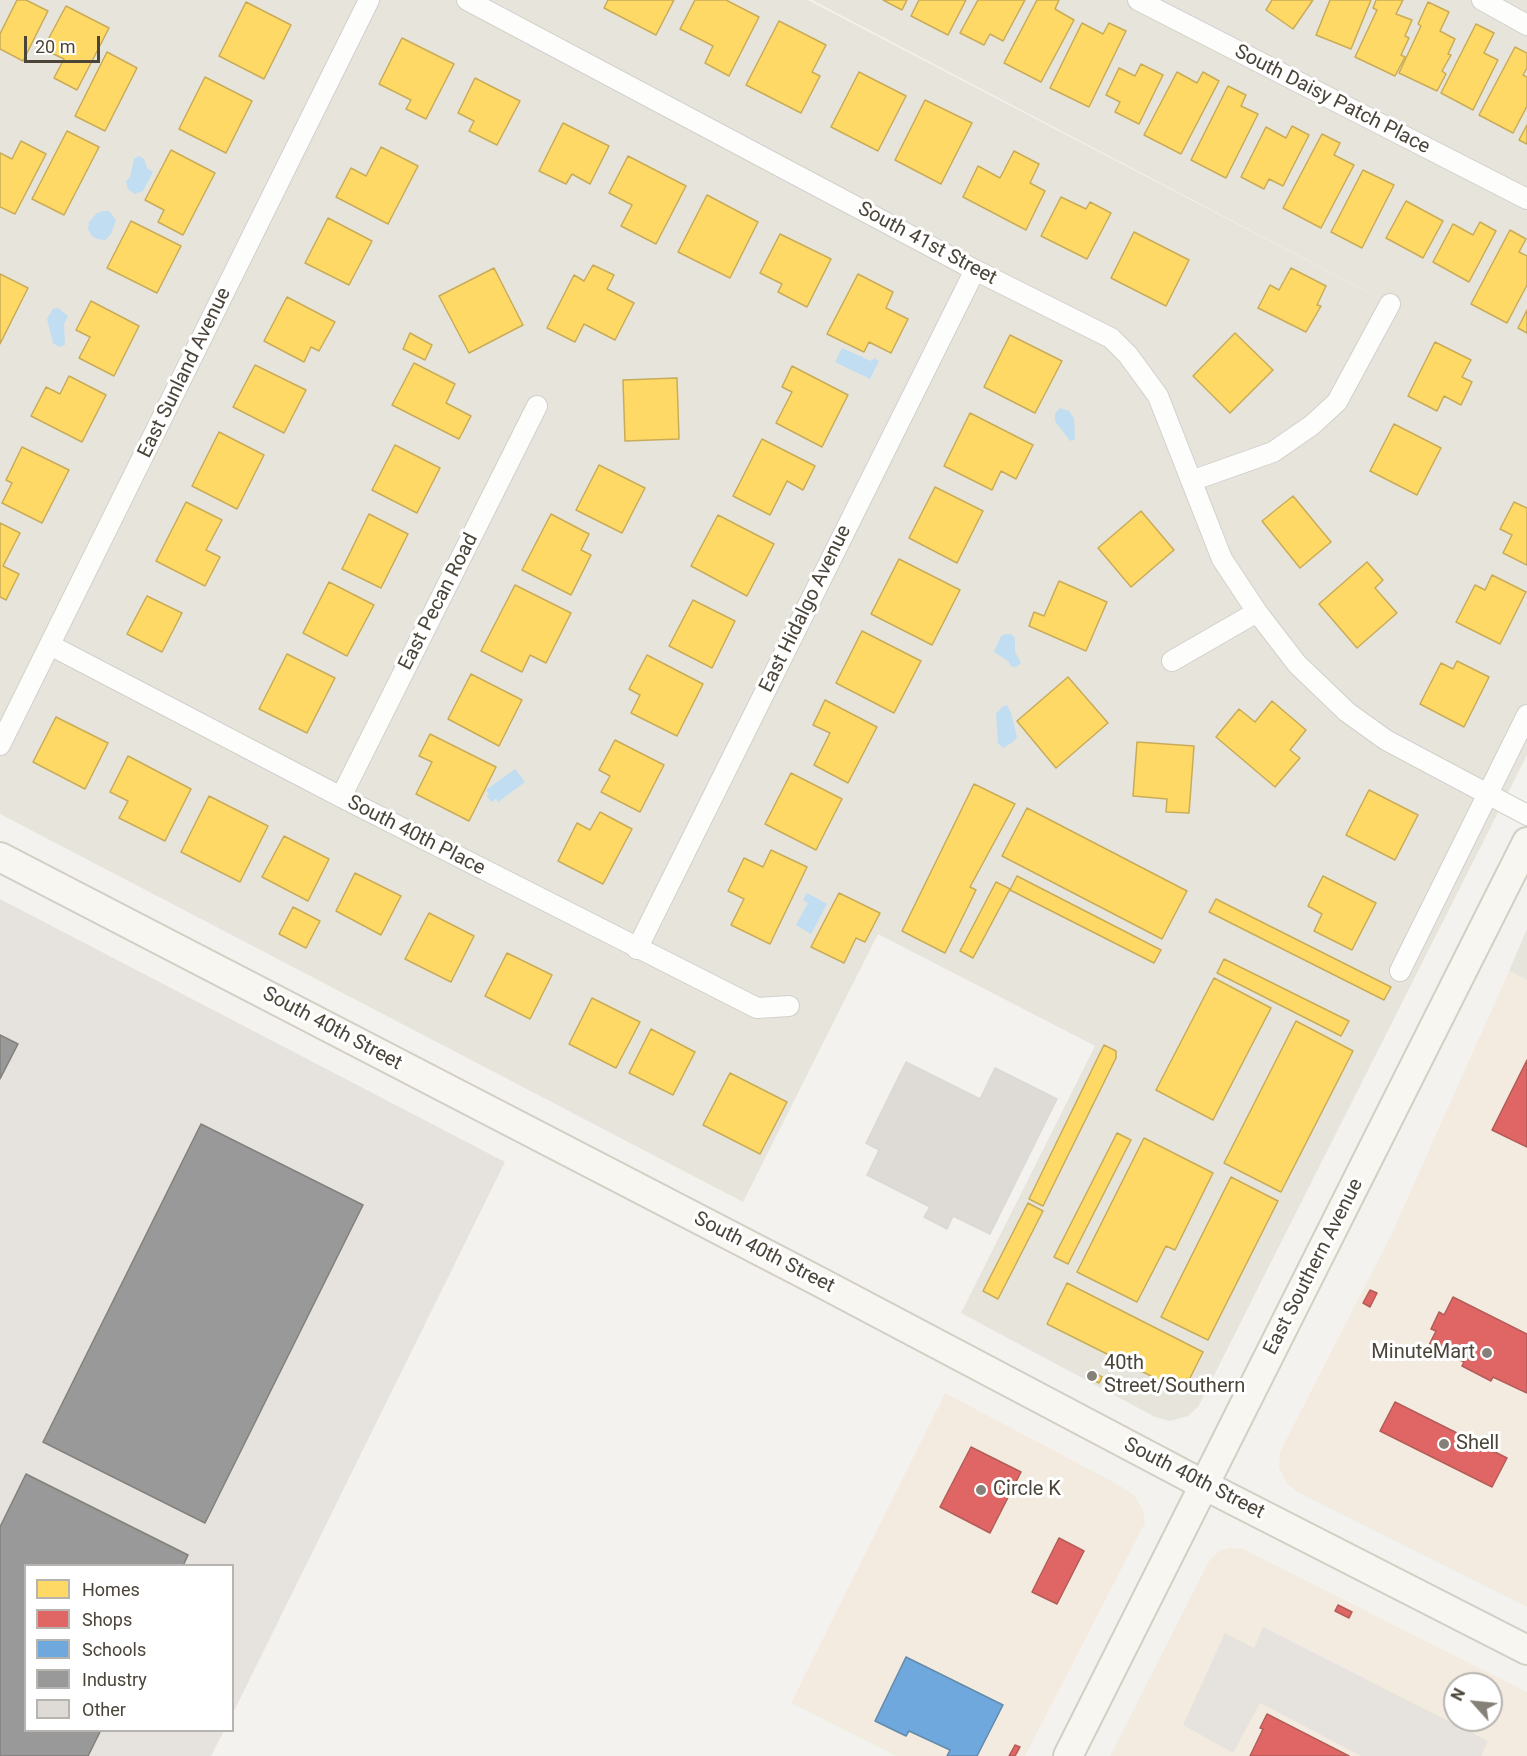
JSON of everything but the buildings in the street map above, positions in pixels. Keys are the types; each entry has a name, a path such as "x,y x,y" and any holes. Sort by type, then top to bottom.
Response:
{"main road":[{"name":"East Southern Avenue","path":"1068,1756 1527,842"},
{"name":"South 40th Street","path":"0,857 846,1296 1204,1485 1527,1650"}],"street":[{"name":"East Sunland Avenue","path":"0,745 369,0"},
{"name":"South 41st Street","path":"466,0 975,270 1111,338 1128,355 1158,396 1222,559 1257,612 1297,664 1347,712 1386,740 1527,815"},
{"name":"South Daisy Patch Place","path":"1138,0 1527,200"},
{"path":"1482,0 1527,25"},
{"name":"East Hidalgo Avenue","path":"638,949 975,270"},
{"path":"1191,481 1273,452 1312,425 1336,402 1390,304"},
{"name":"East Pecan Road","path":"341,797 537,406"},
{"path":"1172,661 1257,612"},
{"name":"South 40th Place","path":"50,645 341,797 757,1008 789,1006"},
{"path":"1400,971 1527,715"}],"shaded area":[{"path":"0,0 808,0 1446,333 812,0 1527,0 1527,755 1198,1407 1188,1416 1170,1421 1155,1417 961,1313 1095,1046 878,934 743,1202 0,814"},
{"path":"0,899 505,1162 234,1711 234,1564 24,1564 24,1732 223,1732 211,1756 0,1756"},
{"path":"1527,929 1527,980 1509,971"},
{"path":"1509,971 1527,980 1527,1607 1297,1492 1287,1483 1279,1468 1280,1452 1392,1233"},
{"path":"945,1393 1117,1484 1134,1495 1143,1510 1145,1523 1025,1756 896,1756 791,1703"},
{"path":"1243,1549 1487,1672 1443,1672 1443,1732 1503,1732 1503,1680 1527,1692 1527,1756 1110,1756 1209,1561 1220,1550"},
{"path":"1263,1627 1443,1718 1443,1732 1470,1732 1488,1741 1481,1756 1361,1756 1260,1703 1233,1753 1183,1725 1225,1633 1254,1648"}],"water":[{"path":"139,156 144,159 147,168 153,172 143,191 135,194 128,189 126,181 130,177 134,159"},
{"path":"109,211 116,220 111,234 105,240 92,236 88,229 89,222 97,213"},
{"path":"58,308 68,316 64,324 65,345 59,347 53,343 47,319 53,309"},
{"path":"842,348 871,361 874,358 879,361 870,379 835,362"},
{"path":"1060,408 1069,411 1074,419 1075,439 1070,441 1055,421 1055,414"},
{"path":"1011,634 1015,638 1015,652 1021,663 1016,667 1011,666 1008,661 994,652 1001,636"},
{"path":"1007,705 1017,737 1003,748 998,743 996,714"},
{"path":"515,769 525,782 498,802 496,799 491,802 486,790"},
{"path":"807,893 827,904 811,934 796,925 808,903 803,900"}],"place":[{"name":"MinuteMart","path":"1487,1353"},
{"name":"40th Street/Southern","path":"1092,1376"},
{"name":"Shell","path":"1444,1444"},
{"name":"Circle K","path":"981,1490"}]}
